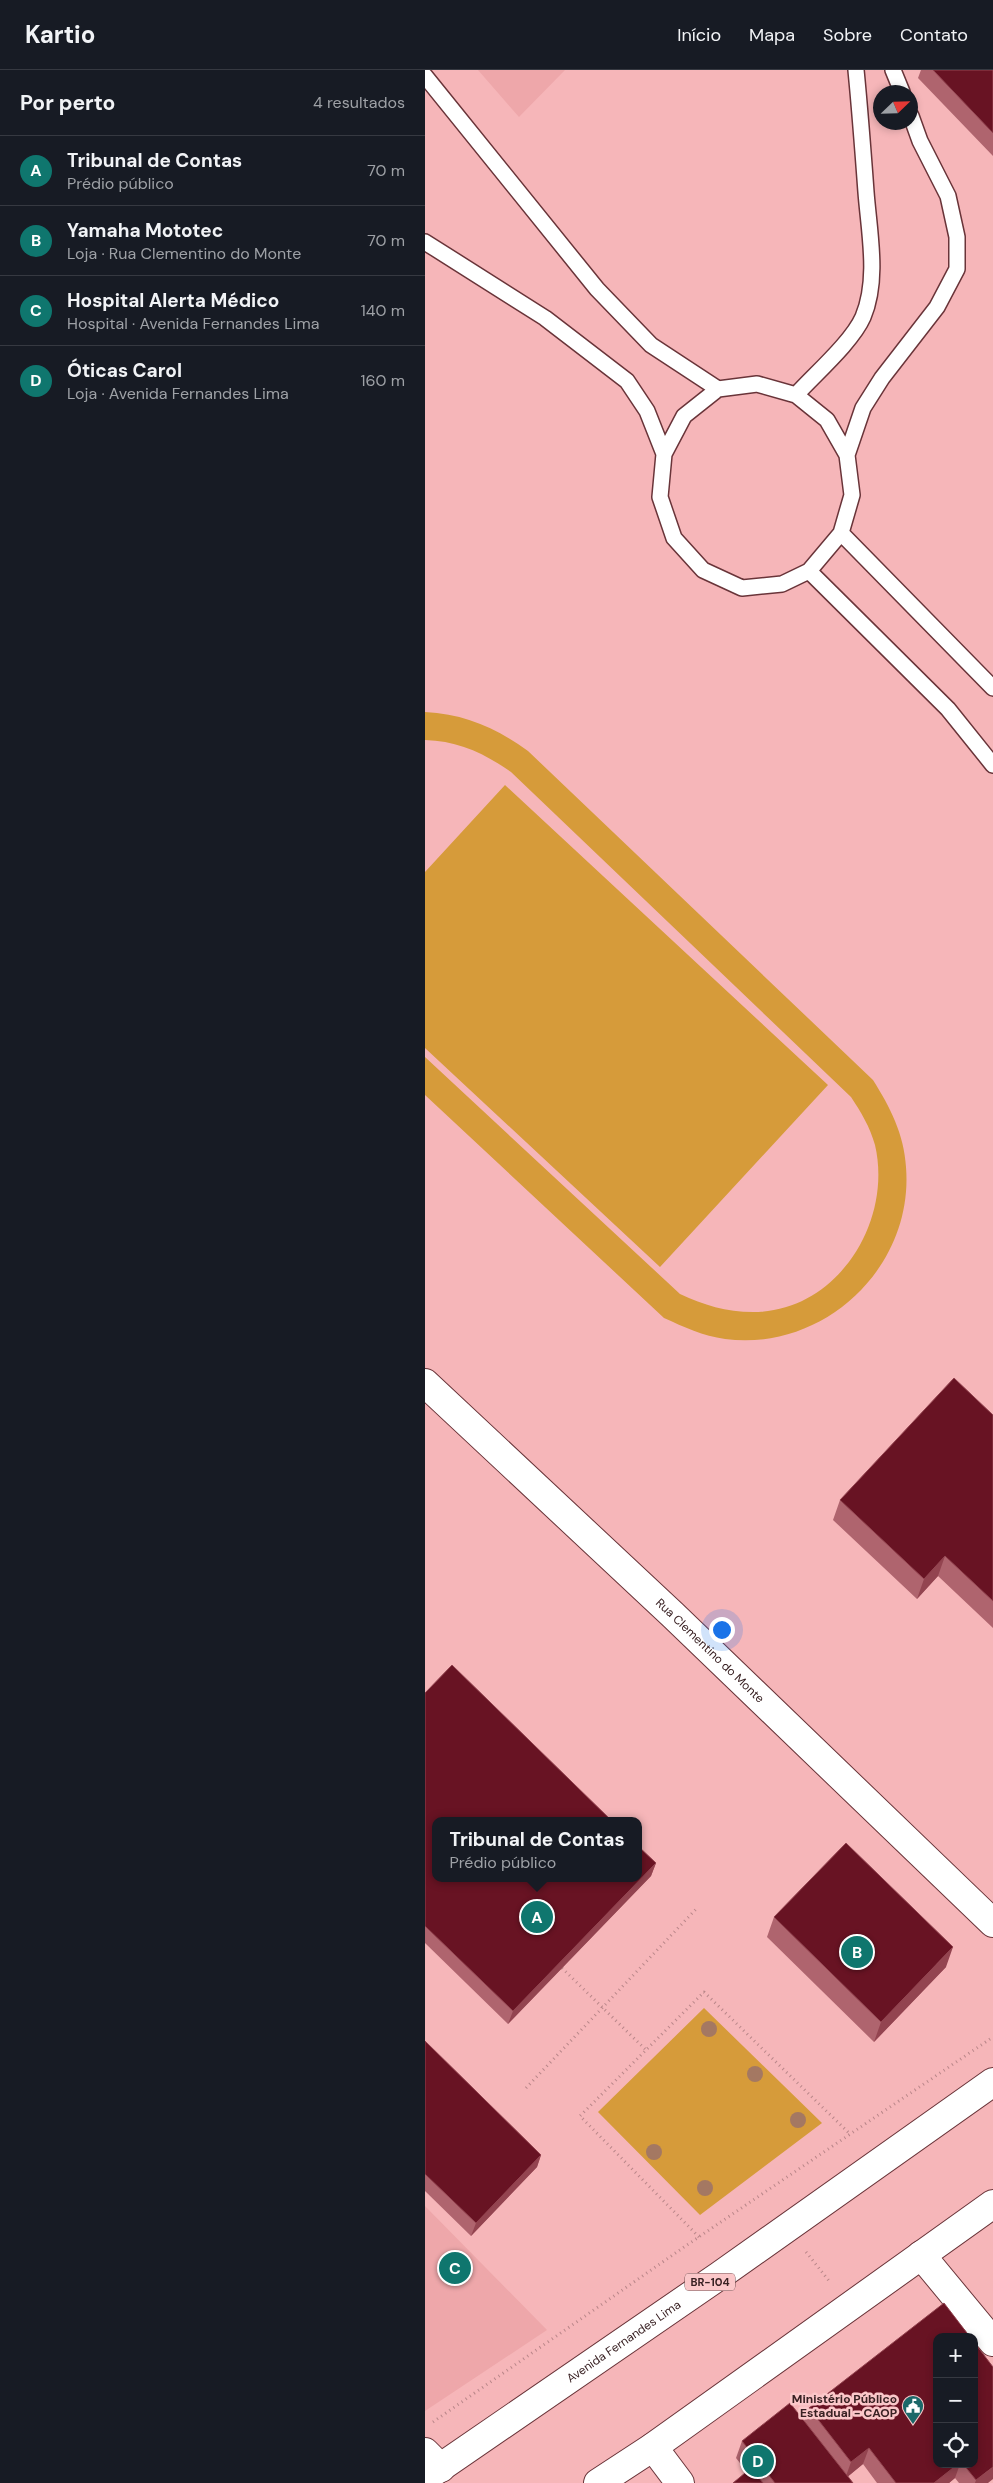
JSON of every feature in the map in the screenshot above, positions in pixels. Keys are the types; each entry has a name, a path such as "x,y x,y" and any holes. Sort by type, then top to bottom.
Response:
{"main road":[{"name":"Rua Clementino do Monte","path":"425,1383 673,1615 993,1923"},
{"name":"Avenida Fernandes Lima","path":"430,2466 788,2227 993,2082"},
{"path":"598,2483 653,2447 993,2204"},
{"path":"921,2255 993,2342"},
{"path":"653,2447 681,2483"}],"lane":[{"path":"796,395 851,334 862,318 869,299 872,278 856,70"},
{"path":"893,70 898,85"},
{"path":"425,76 597,289 651,345 718,389"},
{"path":"847,455 863,408 882,378 937,307 957,269 957,237 948,196 917,130"},
{"path":"425,242 545,318 627,381 647,411 664,454"},
{"path":"757,384 796,395 827,420 847,455 852,495 841,533 809,571 782,584 742,588 703,570 674,538 660,497 664,454 684,416 718,389 757,384"},
{"path":"841,533 993,688"},
{"path":"809,571 948,708 993,765"}],"path":[{"path":"526,2088 698,1907"},
{"path":"562,1968 646,2050"},
{"path":"699,2237 581,2116 703,1992 849,2134"},
{"path":"425,2428 699,2237 993,2037"},
{"path":"788,2227 849,2307"}],"shaded area":[{"path":"478,70 565,70 519,117"},
{"path":"425,712 467,719 504,735 528,751 873,1080 895,1121 902,1143 906,1167 905,1204 895,1238 878,1269 856,1295 828,1317 796,1332 762,1339 717,1338 694,1331 664,1318 425,1095 425,1057 680,1294 715,1307 753,1312 783,1308 810,1297 833,1279 852,1257 866,1232 875,1204 878,1174 875,1145 865,1120 851,1097 511,772 491,759 470,749 449,743 425,740"},
{"path":"505,785 828,1085 660,1267 425,1048 425,872"},
{"path":"704,2008 822,2123 700,2215 598,2112"},
{"path":"425,2206 547,2330 425,2411"}],"building":[{"path":"933,70 993,70 993,133"},
{"path":"954,1378 993,1415 993,1601 945,1556 924,1579 840,1500"},
{"path":"452,1665 608,1817 432,1817 432,1882 638,1882 513,2011 425,1926 425,1693"},
{"path":"846,1843 953,1947 881,2022 774,1917"},
{"path":"642,1850 656,1863 642,1877"},
{"path":"425,2041 541,2155 476,2223 425,2174"},
{"path":"944,2303 967,2333 933,2333 933,2468 953,2468 934,2483 896,2483 869,2448 851,2462 809,2408"},
{"path":"978,2347 993,2367 993,2467 976,2480 966,2468 978,2468"},
{"path":"790,2403 853,2483 775,2483 742,2441"},
{"path":"751,2468 763,2483 733,2483"}],"place":[{"name":"Tribunal de Contas","path":"537,1917"},
{"name":"Yamaha Mototec","path":"857,1952"},
{"name":"Hospital Alerta Médico","path":"455,2268"},
{"name":"Ministério Público Estadual - CAOP","path":"913,2425"},
{"name":"Óticas Carol","path":"758,2461"}]}
